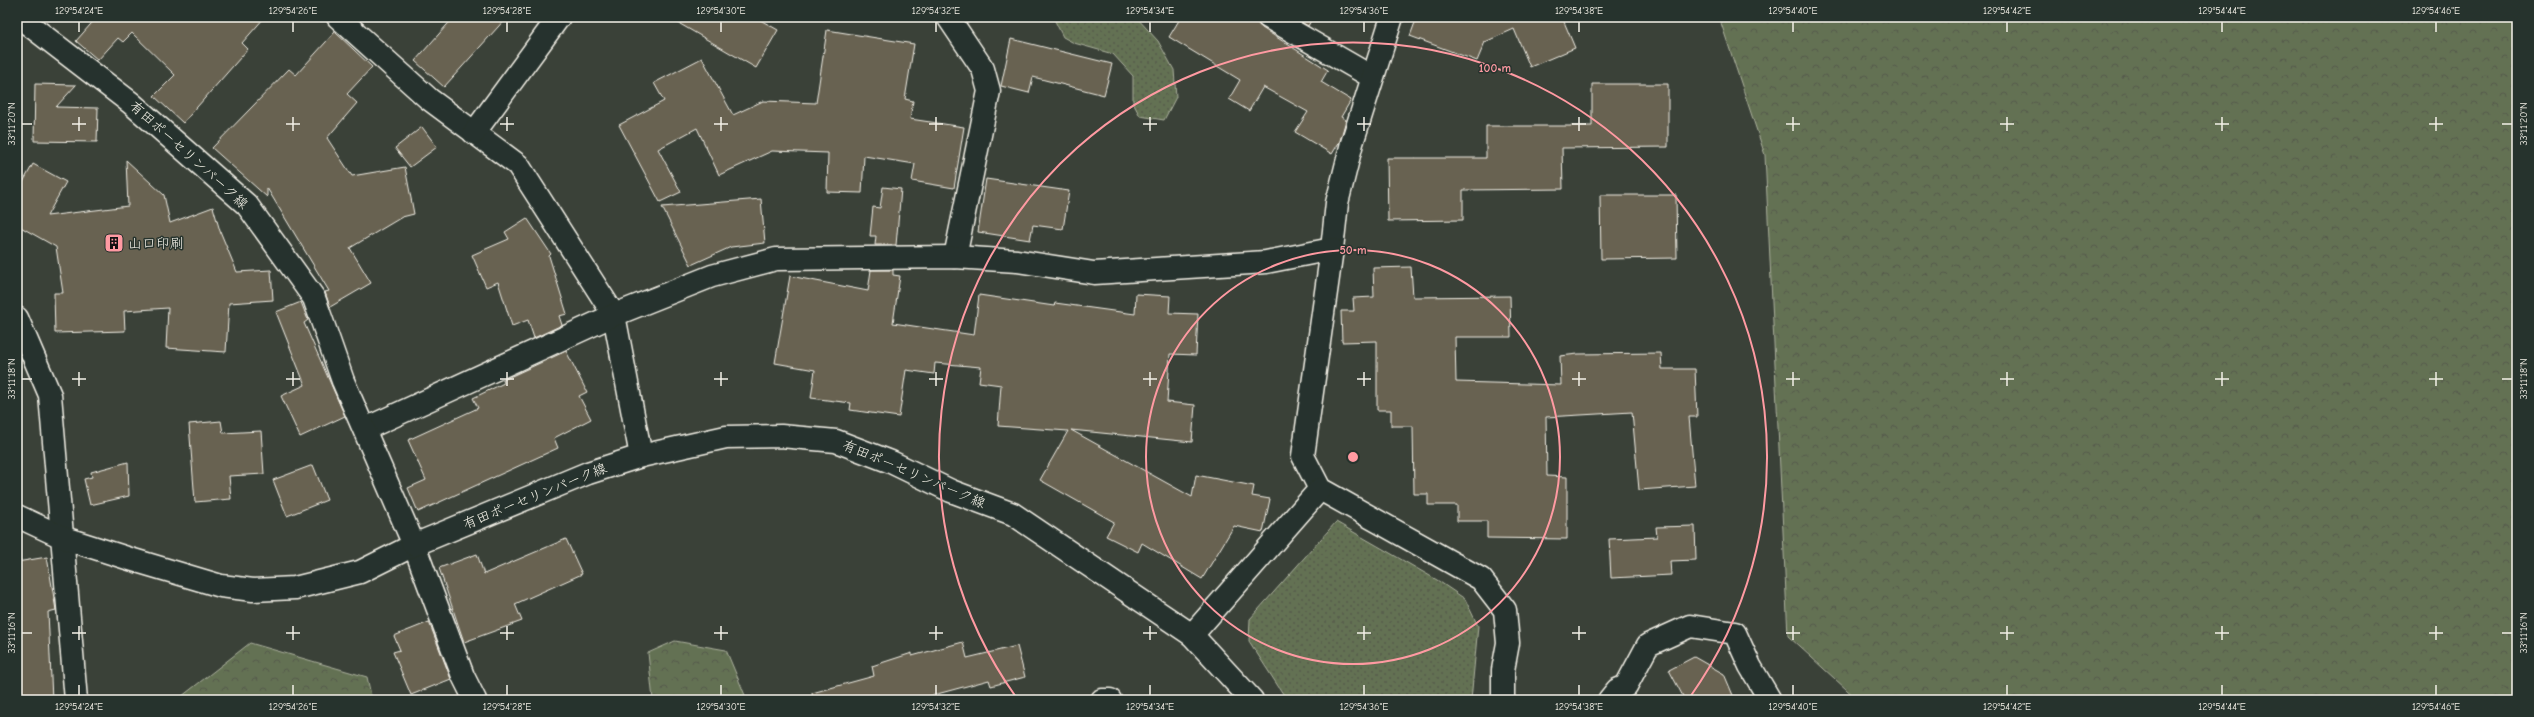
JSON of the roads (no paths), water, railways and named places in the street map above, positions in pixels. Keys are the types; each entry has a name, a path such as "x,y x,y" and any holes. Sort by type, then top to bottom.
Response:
{"street":[{"path":"338,17 428,99 518,165 614,315 641,456"},
{"path":"474,133 559,17"},
{"path":"948,17 983,69 989,91 956,257"},
{"path":"1268,17 1372,77"},
{"path":"1390,19 1352,143 1341,188 1303,456 1320,489 1481,579 1505,610 1508,642 1503,670 1503,700"},
{"name":"有田ポーセリンパーク線","path":"19,21 131,103 247,205 314,298 342,381 365,429 414,545 588,473 641,456 726,436 781,436 836,441 891,462 951,491 1013,514 1192,635 1252,700"},
{"path":"365,429 614,315 712,276 776,258 956,257 1017,261 1094,273 1266,262 1332,249"},
{"path":"17,318 50,395 64,538 76,700"},
{"path":"1192,635 1320,489"},
{"path":"17,516 64,538 221,586 253,590 296,588 360,572 414,545 474,700"},
{"path":"1609,700 1617,690 1632,693 1648,645 1690,626 1735,633 1750,666 1770,700"},
{"path":"1102,700 1110,700"}],"place":[{"name":"山口印刷","path":"114,243"}]}
